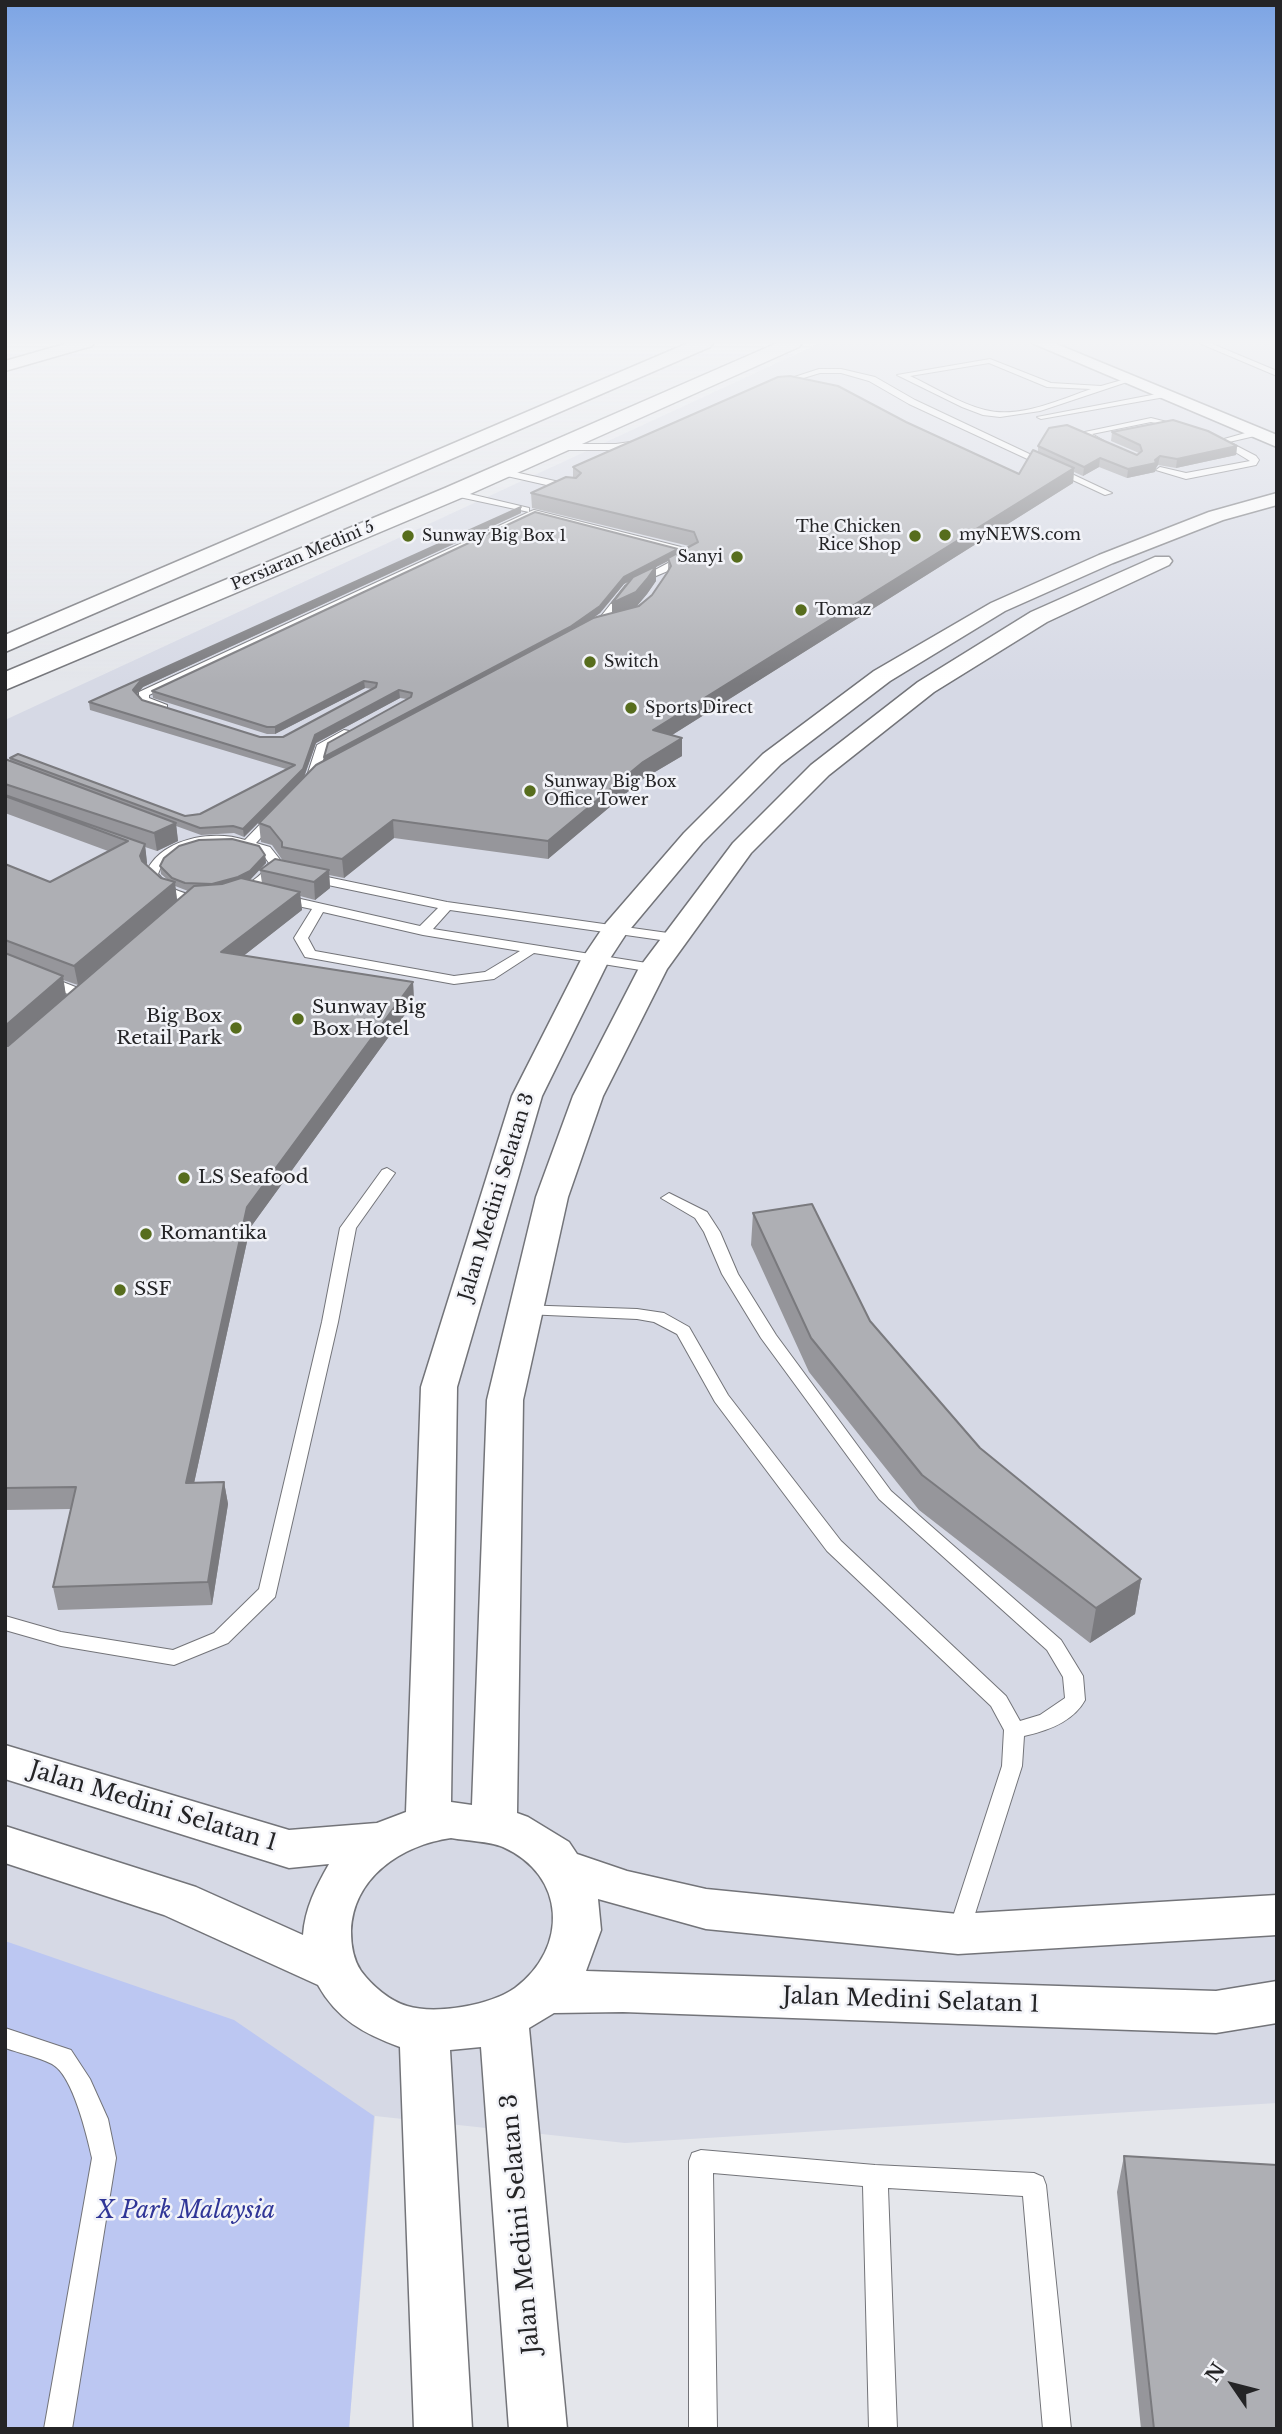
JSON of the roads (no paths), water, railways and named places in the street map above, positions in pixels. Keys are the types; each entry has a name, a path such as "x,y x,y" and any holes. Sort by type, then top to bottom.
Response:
{"street":[{"name":"Persiaran Medini 5","path":"5,643 439,457"},
{"name":"Persiaran Medini 5","path":"5,682 535,457"},
{"name":"Jalan Medini Selatan 3","path":"428,1823 439,1387 527,1096 595,960 616,929 693,838 772,759 882,676 998,607 1094,564 1216,516 1277,499"},
{"path":"494,1823 505,1400 552,1197 588,1096 653,968 742,848 820,770 926,687 1038,617 1140,568 1277,522"},
{"path":"5,705 158,636 200,610 200,599"},
{"name":"Jalan Medini Selatan 1","path":"5,1762 289,1849 384,1841"},
{"path":"451,1820 494,1823 534,1840 565,1869 574,1886 579,1906 579,1930 572,1954 561,1974 525,2006 465,2030 424,2031 396,2025 372,2012 351,1996 328,1953 325,1929 329,1910 336,1890 349,1871 384,1841 407,1829 428,1823 451,1820"},
{"path":"5,1844 179,1901 336,1971"},
{"path":"565,1869 628,1890 706,1909 958,1934 1277,1915"},
{"name":"Jalan Medini Selatan 1","path":"525,2006 637,1992 1216,2012 1277,2001"},
{"name":"Jalan Medini Selatan 3","path":"525,2006 538,2429"},
{"path":"424,2031 443,2429"}],"lane":[{"path":"1030,457 1108,493"},
{"path":"1160,470 1186,476 1255,460 1249,457"},
{"path":"500,472 575,488"},
{"path":"453,493 526,510"},
{"path":"174,711 144,700 143,694 534,513 690,552 690,556 662,576 628,587 606,617 590,628 615,625"},
{"path":"324,772 308,784 321,747 357,728"},
{"path":"249,843 285,806"},
{"path":"173,832 199,842"},
{"path":"287,872 271,854 249,843 234,840 199,842 152,857 151,875 155,883 188,902 246,891 287,872 447,906 675,939"},
{"path":"246,891 424,931 653,968"},
{"path":"424,931 447,906"},
{"path":"319,908 302,938 310,954 454,980 489,976 531,949"},
{"path":"5,963 75,998 100,976"},
{"path":"5,1623 61,1639 174,1658 221,1638 268,1592 330,1322 348,1228 387,1173"},
{"path":"669,1198 701,1215 712,1232 730,1274 769,1338 885,1495 1054,1645 1073,1676 1075,1700 1063,1712 1038,1726 1014,1730"},
{"path":"525,1310 637,1314 658,1317 683,1331 721,1398 834,1546 999,1701 1014,1730 1012,1766 958,1934"},
{"path":"5,2038 63,2057 82,2087 96,2119 104,2158 58,2429"},
{"path":"703,2429 701,2161 875,2176 1034,2185 1057,2429"},
{"path":"875,2176 883,2429"}],"place":[{"name":"myNEWS.com","path":"945,535"},
{"name":"Sunway Big Box 1","path":"408,536"},
{"name":"The Chicken Rice Shop","path":"915,536"},
{"name":"Sanyi","path":"737,557"},
{"name":"Tomaz","path":"801,610"},
{"name":"Switch","path":"590,662"},
{"name":"Sports Direct","path":"631,708"},
{"name":"Sunway Big Box Office Tower","path":"530,791"},
{"name":"Sunway Big Box Hotel","path":"298,1019"},
{"name":"Big Box Retail Park","path":"236,1028"},
{"name":"LS Seafood","path":"184,1178"},
{"name":"Romantika","path":"146,1234"},
{"name":"SSF","path":"120,1290"}],"park label":[{"name":"X Park Malaysia","path":"186,2212"}]}
